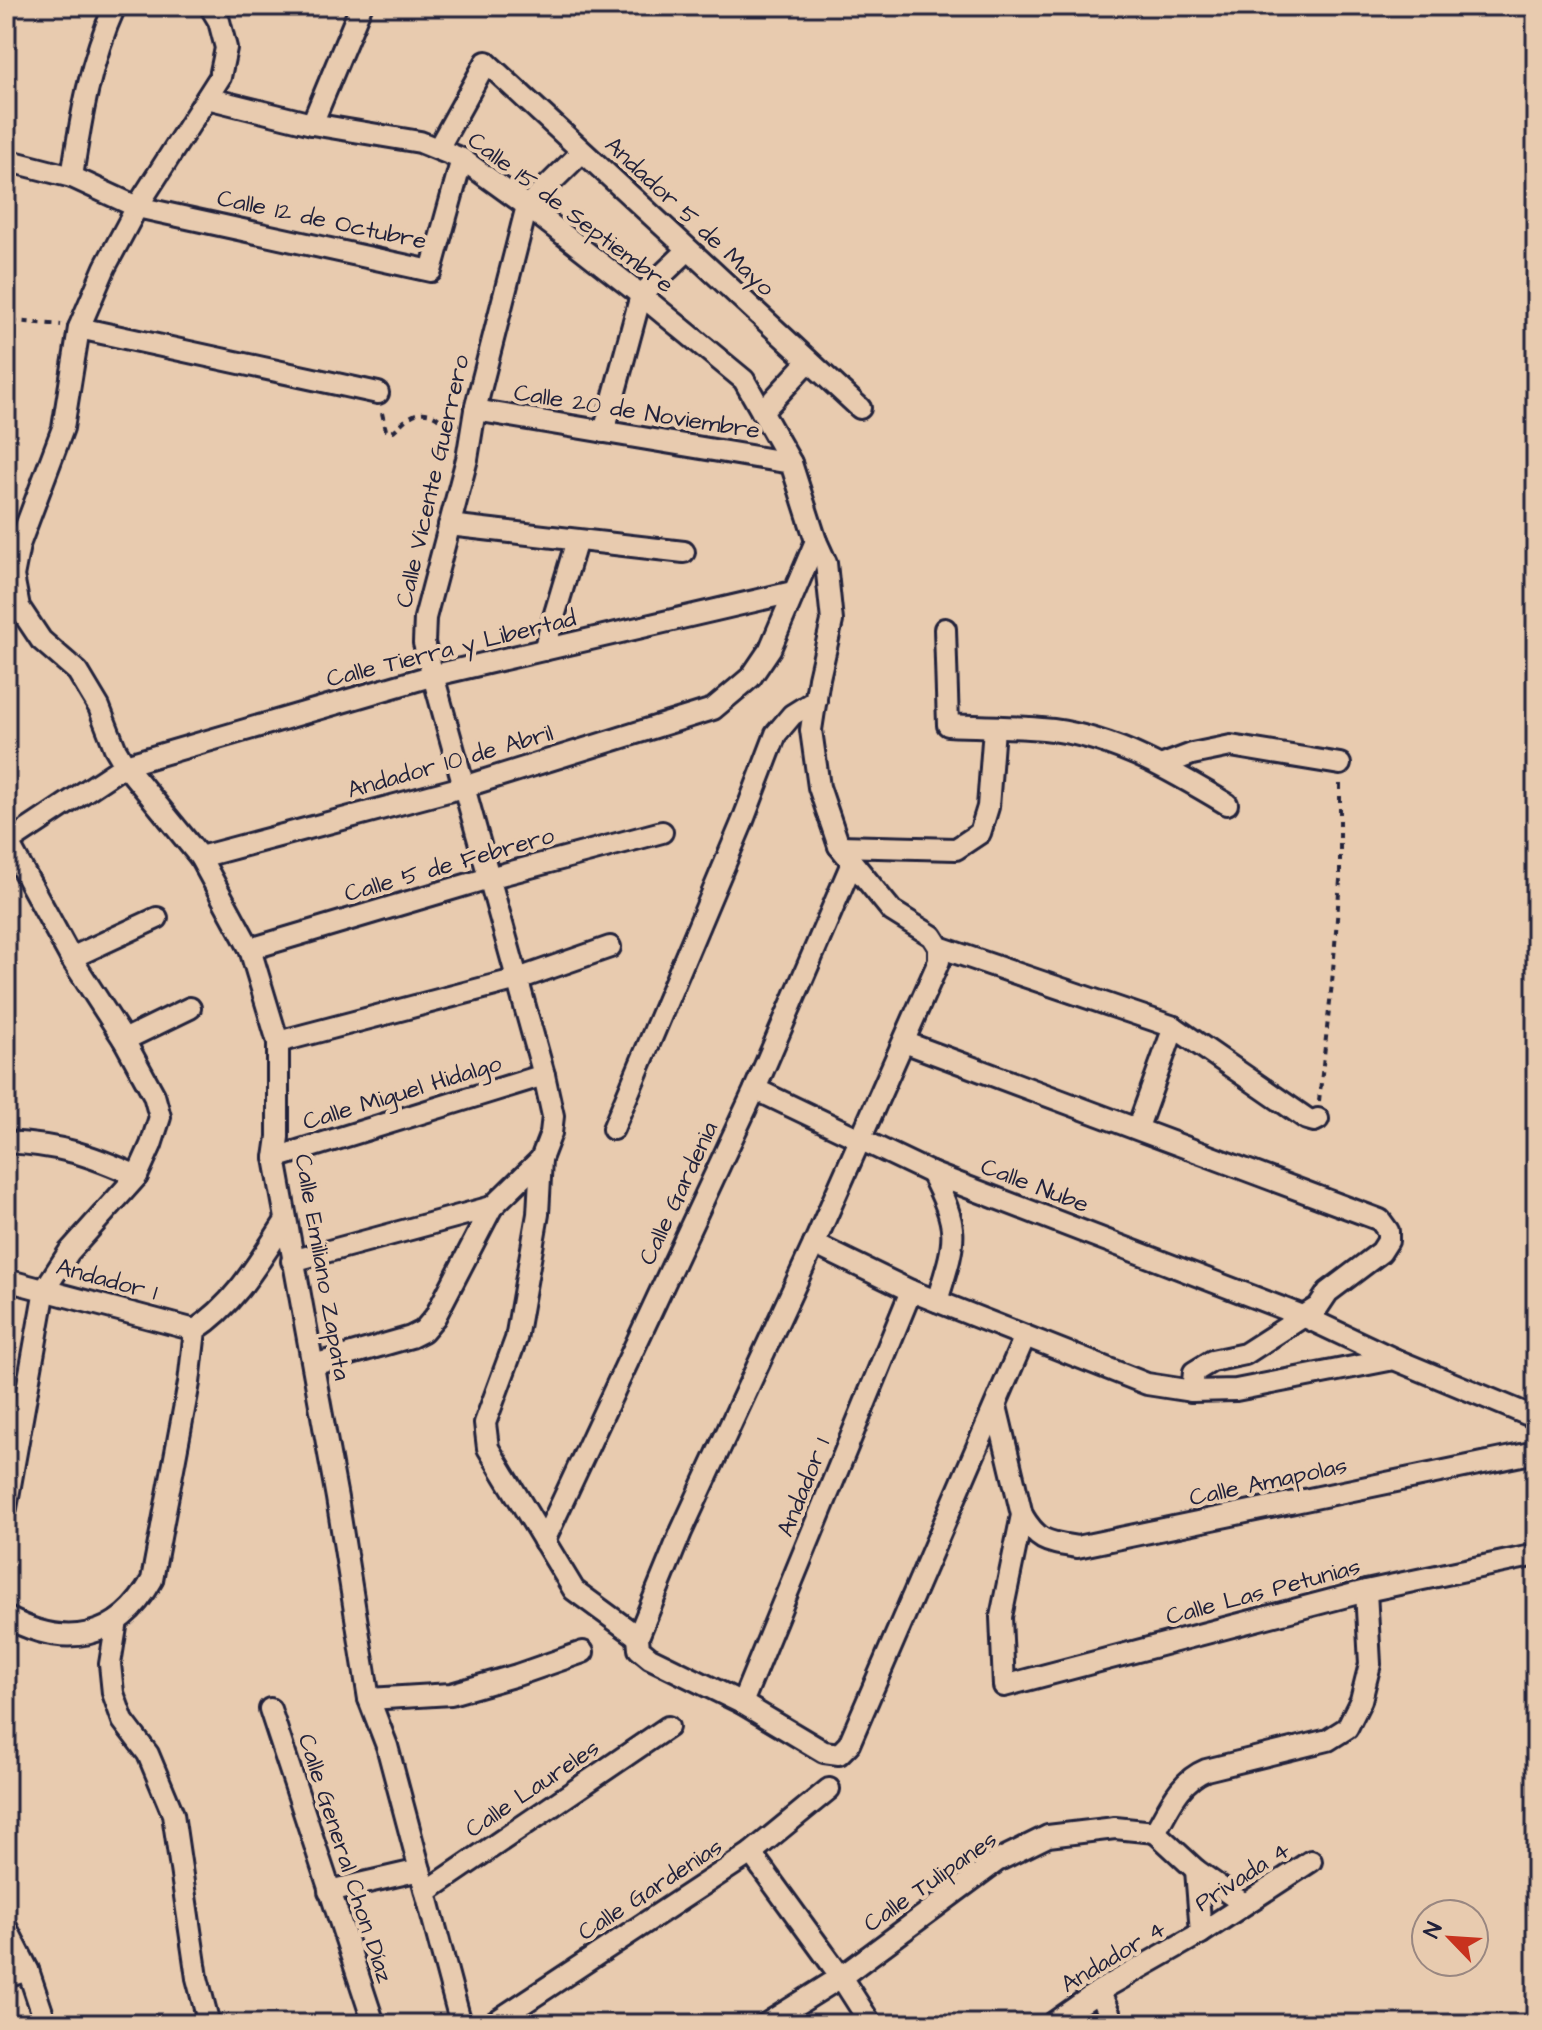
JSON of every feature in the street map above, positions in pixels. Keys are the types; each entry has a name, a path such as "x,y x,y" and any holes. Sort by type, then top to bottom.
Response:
{"street":[{"path":"72,177 85,96 98,43 115,6"},
{"name":"Calle Emiliano Zapata","path":"210,6 219,21 226,48 220,77 137,207 105,267 79,328 63,428 13,545 13,576 19,607 41,640 78,672 99,707 125,765 200,857 250,949 278,1042 278,1137 275,1158 369,1699 387,1746 461,2024"},
{"path":"312,124 361,6"},
{"name":"Andador 5 de Mayo","path":"439,147 486,62 860,408"},
{"name":"Calle 15 de Septiembre","path":"207,98 312,124 420,142 439,147 462,159 641,295 744,380 791,463 826,563 832,621 811,730 819,787 839,846 892,911 932,936 939,947"},
{"path":"527,206 582,152"},
{"name":"Calle 12 de Octubre","path":"137,207 431,271 462,159"},
{"path":"6,160 72,177 137,207"},
{"name":"Calle Vicente Guerrero","path":"527,206 475,410 467,459 425,618 424,643 553,1116 551,1133 541,1159 538,1214 516,1339 485,1423 488,1448 574,1590 638,1637 639,1649 650,1658 742,1703 824,1752 839,1754 849,1744 996,1406"},
{"path":"604,432 641,295 688,250"},
{"path":"79,328 378,393"},
{"path":"762,412 808,362"},
{"name":"Calle 20 de Noviembre","path":"475,410 791,463"},
{"path":"449,525 684,552"},
{"path":"544,650 577,540"},
{"path":"793,592 816,541"},
{"name":"Calle Tierra y Libertad","path":"7,842 125,765 431,676 793,592"},
{"name":"Andador 10 de Abril","path":"200,857 463,787 713,709 751,677 764,659 793,592"},
{"path":"945,629 948,725 1053,730 1114,744 1163,765 1227,804"},
{"path":"613,1129 742,823 776,734 792,715 816,700"},
{"path":"839,846 956,849 980,833 988,807 994,728"},
{"path":"1163,765 1192,754 1231,746 1340,764"},
{"name":"Calle 5 de Febrero","path":"250,949 489,878 662,832"},
{"path":"6,1508 45,1289 69,1252 137,1176 160,1117 154,1095 124,1040 71,958 7,842"},
{"name":"Calle Gardenia","path":"544,1541 755,1089 852,863"},
{"path":"71,958 157,918"},
{"path":"278,1042 518,979 610,947"},
{"path":"638,1637 681,1532 904,1042 939,961 939,947 1174,1027 1307,1119 1318,1119"},
{"path":"124,1040 190,1008"},
{"path":"1138,1127 1174,1027"},
{"path":"904,1042 1380,1220 1388,1231 1388,1241 1381,1252 1328,1292 1318,1307 1245,1354 1212,1361 1198,1368 1194,1372 1192,1391"},
{"name":"Calle Miguel Hidalgo","path":"275,1158 544,1075"},
{"name":"Calle Nube","path":"755,1089 931,1173 1303,1316 1394,1359 1536,1418"},
{"path":"6,1142 49,1144 96,1157 137,1176"},
{"path":"313,1365 423,1331 435,1317 492,1207 541,1159"},
{"path":"931,1173 948,1206 954,1229 937,1301"},
{"path":"292,1261 492,1207"},
{"path":"6,1617 29,1630 58,1637 85,1634 117,1621 140,1601 152,1580 189,1383 195,1330 217,1315 241,1290 285,1222"},
{"path":"814,1244 911,1291 1147,1384 1192,1391 1236,1390 1394,1359"},
{"name":"Andador 1","path":"6,1280 195,1330"},
{"name":"Andador 1","path":"742,1703 911,1291"},
{"path":"1022,1515 996,1406 1025,1336"},
{"name":"Calle Amapolas","path":"1022,1515 1034,1535 1051,1543 1077,1547 1536,1452"},
{"name":"Calle Las Petunias","path":"1022,1515 1001,1617 1004,1686 1366,1591 1536,1555"},
{"path":"1244,1904 1196,1870 1155,1832 1190,1777 1206,1770 1328,1740 1347,1728 1361,1700 1370,1664 1366,1591"},
{"path":"117,1621 110,1664 113,1693 123,1721 148,1754 173,1814 197,1978 209,2024"},
{"path":"369,1699 451,1694 583,1652"},
{"name":"Calle General Chon Díaz","path":"270,1709 374,2024"},
{"name":"Calle Laureles","path":"426,1892 668,1727"},
{"name":"Calle Gardenias","path":"492,2024 751,1853 829,1789"},
{"name":"Calle Tulipanes","path":"766,2024 841,1977 997,1861 1048,1836 1115,1828 1155,1832"},
{"path":"751,1853 841,1977 871,2024"},
{"name":"Privada 4","path":"1201,1933 1311,1861"},
{"path":"329,1891 420,1870"},
{"path":"1196,1870 1201,1933"},
{"path":"6,1927 28,1970 46,2024"},
{"name":"Andador 4","path":"1052,2024 1099,1991 1201,1933"},
{"path":"6,1977 28,1970"},
{"path":"1099,1991 1114,2024"}],"path":[{"path":"6,333 14,321 79,328"},
{"path":"378,393 386,430 396,430 411,416 423,412 435,415 450,430 467,459"},
{"path":"1318,1119 1340,880 1340,764"}]}
